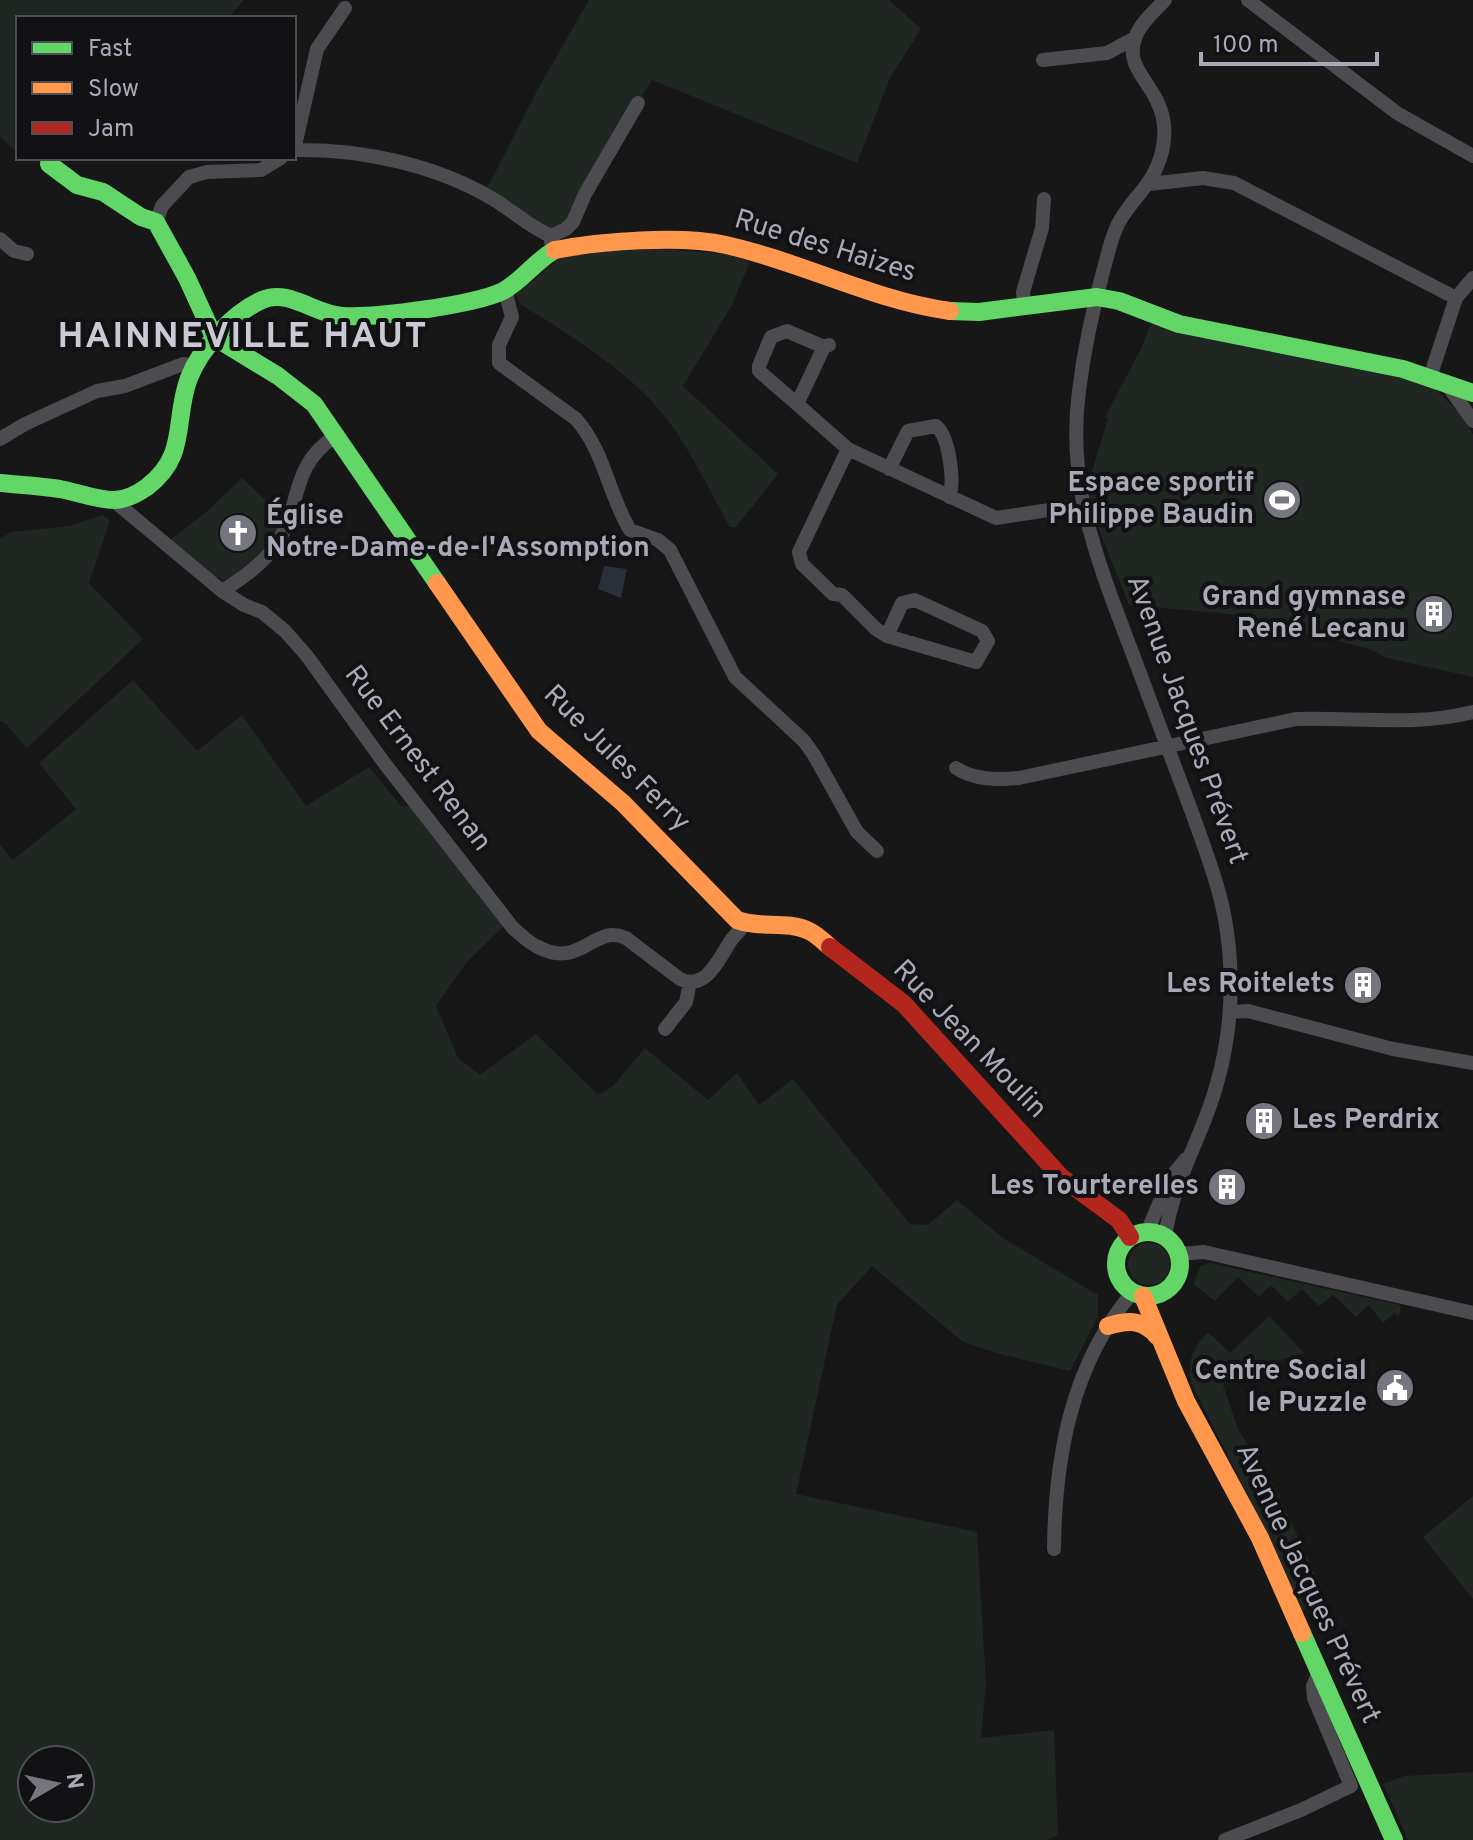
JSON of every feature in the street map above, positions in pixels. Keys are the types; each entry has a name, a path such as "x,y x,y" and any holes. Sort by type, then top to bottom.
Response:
{"street":[{"path":"1136,68 1133,55 1135,38 1165,0"},
{"path":"1248,0 1397,113 1473,156"},
{"path":"296,145 317,49 345,8"},
{"path":"1043,60 1107,53 1135,38"},
{"path":"1107,53 1136,68"},
{"name":"Avenue Jacques Prévert","path":"1136,68 1157,100 1164,125 1164,142 1160,161 1149,184 1118,223 1097,297 1078,394 1076,433 1082,505 1097,559 1168,747 1220,897 1227,931 1231,1012 1216,1087 1205,1122 1187,1159 1165,1237"},
{"path":"296,150 415,165 484,194 552,243 573,222 585,194 638,103"},
{"path":"156,222 162,206 189,177 207,172 257,170 277,160"},
{"path":"49,164 77,185 103,192 141,217 156,222 182,268 214,337"},
{"path":"1149,184 1203,178 1234,183 1456,298"},
{"path":"1024,305 1023,292 1042,228 1044,199"},
{"path":"0,239 14,251 27,254"},
{"name":"Rue des Haizes","path":"194,366 214,337 243,312 262,300 276,296 293,299 327,314 352,316 478,300 505,290 552,243 706,242 734,246 851,287 947,311 979,312 1097,297 1119,301 1179,324 1430,377 1473,393"},
{"path":"1430,377 1456,298 1473,278"},
{"path":"505,290 512,317 497,351 499,363 576,419 585,430 630,530 658,540 670,550 735,677 804,741 857,832 877,851"},
{"path":"797,404 826,346 787,331 771,337 759,371 848,449 996,518 1082,505"},
{"name":"Rue Jules Ferry","path":"214,337 267,368 309,399 539,731 623,803 727,912 745,924"},
{"path":"0,439 97,391 125,386 183,364 194,366 188,380 179,441 167,469 142,490 127,498 113,500 59,489 0,483"},
{"path":"1448,386 1473,421"},
{"path":"889,469 908,431 936,426 946,441 953,488 949,497"},
{"path":"222,591 242,579 275,546 285,529 304,469 314,452 335,436"},
{"path":"848,449 799,552 802,564 833,594 842,595 887,636 976,662 988,641 982,631 915,600 902,603 887,636"},
{"name":"Rue Ernest Renan","path":"113,500 222,591 262,612 300,648 385,764 513,928 539,948 557,954 574,953 605,935 616,934 626,938 680,979 690,982"},
{"path":"956,768 967,776 1019,778 1296,719 1409,722 1473,712"},
{"path":"665,1029 686,1002 690,982 704,977 717,965 745,924"},
{"name":"Rue Jean Moulin","path":"745,924 805,928 881,984 914,1014 1061,1177 1138,1234"},
{"path":"1231,1012 1248,1011 1393,1049 1473,1063"},
{"name":"Avenue Jacques Prévert","path":"1138,1234 1170,1178 1187,1159"},
{"path":"1138,1234 1165,1237 1179,1254 1179,1274 1168,1290 1152,1296 1138,1294 1125,1287 1117,1270 1119,1252 1138,1234"},
{"path":"1179,1254 1204,1252 1473,1313"},
{"name":"Avenue Jacques Prévert","path":"1163,1346 1163,1299 1168,1290"},
{"path":"1054,1549 1055,1499 1067,1428 1082,1376 1108,1326 1138,1294"},
{"name":"Avenue Jacques Prévert","path":"1138,1294 1186,1401 1260,1538 1394,1840"},
{"path":"1108,1326 1122,1321 1142,1322 1150,1327 1163,1346"},
{"path":"1225,1840 1351,1786 1314,1698 1313,1686 1319,1672"}],"shaded area":[{"path":"0,0 244,0 230,16 16,16 16,151 0,137"},
{"path":"589,0 889,0 921,29 890,78 857,163 652,80 615,139 573,222 551,236 484,194 538,89"},
{"path":"662,249 727,254 750,262 732,305 683,386 778,474 736,527 730,527 688,450 657,407 622,373 520,304 516,294 559,259 574,252"},
{"name":"Espace sportif Philippe Baudin","path":"1151,323 1430,384 1464,418 1473,435 1473,677 1387,658 1370,649 1229,614 1129,605 1094,517 1088,484 1108,419 1105,417 1141,349"},
{"path":"242,478 285,519 274,542 239,575 224,580 213,576 170,540 204,514"},
{"path":"102,515 110,520 89,583 143,639 27,748 0,721 0,539 11,532 70,526"},
{"path":"604,566 627,569 621,598 598,589"},
{"path":"133,680 197,751 242,715 306,806 369,767 402,807 411,805 504,926 466,963 436,1006 458,1058 480,1075 536,1034 598,1095 613,1086 645,1048 708,1100 737,1073 759,1105 793,1079 910,1224 928,1225 957,1200 1003,1238 1098,1295 1098,1317 1070,1371 963,1342 872,1266 837,1305 796,1494 977,1532 986,1684 981,1738 1054,1730 1058,1835 1048,1840 0,1840 0,845 13,860 76,809 39,763"},
{"path":"1149,1243 1164,1249 1170,1264 1164,1279 1149,1285 1134,1279 1128,1264 1134,1249"},
{"path":"1210,1263 1400,1305 1401,1312 1398,1316 1394,1313 1383,1323 1369,1305 1356,1317 1333,1295 1319,1306 1302,1289 1288,1302 1271,1285 1259,1297 1238,1277 1215,1301 1193,1284 1201,1266"},
{"path":"1269,1316 1304,1353 1233,1374 1223,1385 1238,1429 1274,1485 1323,1591 1313,1604 1300,1612 1249,1497 1191,1383 1190,1375 1192,1355 1208,1332 1230,1353"},
{"path":"1473,1496 1473,1599 1423,1537"},
{"path":"1473,1772 1473,1840 1408,1840 1383,1784 1404,1776"}],"traffic: fast":[{"path":"49,164 77,185 103,192 141,217 156,222 187,278 214,337"},
{"path":"0,483 60,489 114,500 131,496 147,487 160,475 175,450 184,393 201,355 229,323 262,300 282,297 343,316 448,306 503,291 555,250"},
{"path":"950,311 979,312 1097,297 1119,301 1179,324 1403,369 1473,393"},
{"path":"214,337 278,376 314,404 437,583"},
{"path":"1148,1232 1160,1234 1171,1241 1178,1252 1180,1264 1178,1276 1171,1287 1160,1294 1148,1296 1136,1294 1125,1287 1118,1276 1116,1264 1118,1252 1125,1241 1136,1234 1148,1232"},
{"path":"1302,1633 1394,1840"}],"traffic: slow":[{"path":"555,250 641,240 708,242 754,252 921,306 950,311"},
{"path":"437,583 539,731 623,803 737,920 801,928 830,947"},
{"path":"1143,1296 1186,1401 1260,1538 1302,1633"},
{"path":"1108,1326 1135,1322 1146,1326 1157,1336"}],"traffic: jam":[{"path":"830,947 904,1004 1061,1177 1119,1220 1130,1237"}],"place":[{"name":"Espace sportif Philippe Baudin","path":"1282,500"},
{"name":"Église Notre-Dame-de-l'Assomption","path":"238,533"},
{"name":"Grand gymnase René Lecanu","path":"1434,614"},
{"name":"Les Roitelets","path":"1363,985"},
{"name":"Les Perdrix","path":"1264,1121"},
{"name":"Les Tourterelles","path":"1227,1187"},
{"name":"Centre Social le Puzzle","path":"1395,1388"}],"district":[{"name":"HAINNEVILLE HAUT","path":"243,338"}]}
